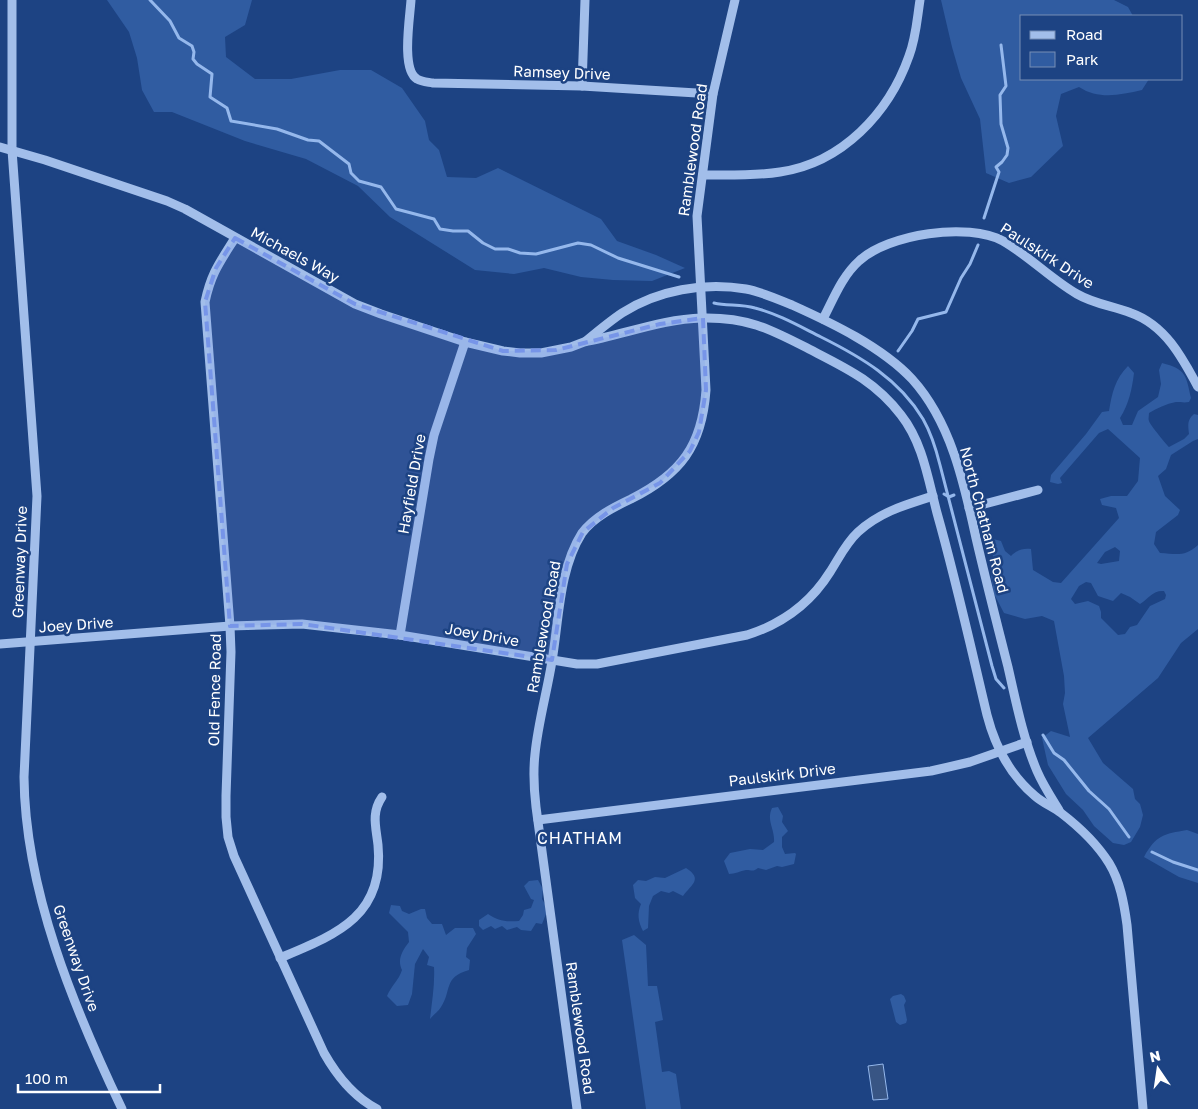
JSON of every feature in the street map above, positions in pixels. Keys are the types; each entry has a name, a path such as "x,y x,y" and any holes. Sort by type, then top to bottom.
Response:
{"street":[{"name":"Greenway Drive","path":"12,0 12,150 37,488 24,801 26,823 34,870 47,921 73,996 99,1060 122,1109"},
{"name":"Ramsey Drive","path":"411,0 408,63 412,75 417,79 432,83 582,86 713,94"},
{"path":"582,86 585,0"},
{"name":"Ramblewood Road","path":"577,1109 534,790 535,753 567,564 583,532 613,508 660,483 690,451 699,432 704,412 706,390 697,216 713,94 735,0"},
{"path":"703,175 781,172 802,167 843,147 875,118 901,76 915,34 920,0"},
{"name":"Michaels Way","path":"0,147 167,202 355,304 465,342 520,353 556,350 660,324 703,318"},
{"name":"Paulskirk Drive","path":"823,319 848,274 858,261 872,250 890,242 909,237 958,231 987,234 1003,241 1086,299 1145,319 1170,339 1195,376 1198,387"},
{"name":"Old Fence Road","path":"235,238 209,282 206,302 230,626 231,652 226,796 228,837 243,878 333,1069 358,1096 377,1109"},
{"name":"Michaels Way","path":"584,342 622,313 655,297 700,286"},
{"name":"North Chatham Road","path":"700,286 746,289 763,293 823,319 893,362 927,398 948,438 969,508 1027,742 1038,772 1061,813"},
{"name":"North Chatham Road","path":"703,318 728,319 757,324 850,370 872,384 902,416 911,431 920,449 926,469 956,580 988,722 999,752 1018,779 1036,796 1061,813 1095,846 1109,863 1117,878 1128,925 1143,1109"},
{"name":"Hayfield Drive","path":"400,635 432,443 465,342"},
{"path":"969,508 1038,490"},
{"name":"Joey Drive","path":"0,644 230,626 302,624 400,635 577,664 597,664 765,630 784,620 817,591 844,547 868,524 891,510 933,496"},
{"name":"Paulskirk Drive","path":"538,820 931,771 970,762 1027,742"},
{"path":"280,958 329,937 345,927 359,914 369,899 375,885 378,870 379,854 374,821 375,811 382,797"}],"highlighted area":[{"path":"235,238 355,304 503,351 556,350 660,324 703,318 706,390 699,432 690,451 660,483 613,508 583,532 567,564 552,660 302,624 230,626 205,302 216,268"}],"green space":[{"path":"107,0 252,0 245,25 225,37 226,57 255,79 291,79 340,70 371,70 402,88 425,121 429,140 439,150 447,177 476,178 498,168 601,219 617,241 685,268 652,281 581,277 544,268 514,274 475,270 390,217 358,186 306,159 245,141 172,112 154,112 142,90 137,58 129,32"},
{"path":"941,0 1114,0 1128,7 1132,15 1020,15 1020,80 1148,80 1142,90 1126,93 1094,94 1079,87 1061,94 1056,116 1063,146 1031,177 1009,183 986,173 980,119 961,78"},
{"path":"1162,363 1176,368 1184,374 1191,398 1189,402 1172,403 1149,413 1150,423 1169,447 1189,434 1189,421 1194,414 1198,415 1198,439 1171,455 1166,469 1158,476 1165,496 1180,510 1178,515 1156,532 1154,544 1160,553 1176,554 1185,553 1198,545 1198,629 1181,643 1158,678 1088,738 1103,763 1133,789 1135,799 1140,804 1143,815 1140,827 1131,842 1124,845 1113,843 1094,826 1083,810 1066,794 1048,765 1042,738 1051,731 1070,737 1063,704 1065,693 1064,676 1054,621 1042,616 1025,619 1004,613 994,594 991,575 994,560 991,548 993,539 1001,541 1005,551 1011,556 1020,550 1031,549 1033,570 1053,582 1061,583 1119,518 1116,508 1102,505 1100,499 1111,496 1127,496 1138,481 1140,458 1108,429 1099,433 1060,478 1062,483 1050,482 1051,475 1102,412 1109,411 1115,387 1120,376 1128,366 1134,373 1130,396 1120,418 1123,425 1132,425 1138,411 1158,397 1161,384 1159,370","holes":["1115,547 1120,551 1119,561 1097,563 1105,552","1086,582 1091,583 1098,596 1113,601 1121,593 1140,604 1157,592 1164,591 1166,595 1165,599 1150,606 1137,625 1130,627 1125,634 1118,635 1101,618 1099,606 1088,601 1075,604 1071,599 1079,586"]},
{"path":"778,807 783,816 782,822 788,831 782,837 782,847 785,854 796,854 794,864 782,867 777,866 766,870 758,868 729,874 724,861 730,853 750,849 763,850 774,842 770,813 772,808"},
{"path":"1187,830 1198,834 1198,883 1179,877 1144,857 1153,844 1161,837 1166,834"},
{"path":"686,868 694,875 695,879 692,885 683,896 673,891 669,893 661,891 653,896 649,906 648,928 643,931 639,918 641,904 635,898 633,885 638,880 646,881 655,877 665,878"},
{"path":"538,880 543,889 542,899 548,909 542,924 536,923 531,931 521,930 517,927 507,930 502,926 495,929 491,926 483,930 479,926 479,920 488,914 502,920 519,921 524,910 531,908 534,900 531,899 524,886 529,881"},
{"path":"391,905 400,906 402,911 409,914 425,909 427,918 432,924 442,924 446,935 455,928 473,928 476,934 467,948 466,957 470,960 469,970 455,976 449,985 441,1007 430,1019 434,967 427,965 429,957 423,949 415,964 412,994 408,1005 397,1006 387,996 401,974 401,956 409,942 408,932 389,913"},
{"path":"634,935 646,945 648,986 657,986 663,1020 655,1022 662,1072 669,1071 676,1074 681,1109 646,1109 622,940"},
{"path":"901,994 906,1001 904,1005 907,1020 906,1023 900,1025 896,1022 890,999"}],"shaded area":[{"path":"883,1064 888,1099 873,1100 868,1066"}],"waterway":[{"path":"150,0 170,21 179,38 192,46 194,52 193,59 197,64 212,74 210,97 227,108 231,121 277,129 308,140 319,141 349,164 351,173 359,181 381,187 396,209 434,219 440,229 468,231 483,243 495,249 508,249 520,253 536,254 578,243 591,245 618,258 679,277"},
{"path":"984,218 999,172 996,167 1007,155 1008,148 1001,124 1000,95 1006,86 1001,45"},
{"path":"898,351 918,319 946,312 978,245"},
{"path":"714,303 755,308 821,337 878,370 903,392 913,405 926,424 935,447 992,666 996,679 1004,688"},
{"path":"944,494 949,497 954,495"},
{"path":"1043,735 1054,753 1064,760 1089,791 1109,809 1129,837"},
{"path":"1152,852 1173,862 1198,870"}],"district":[{"name":"CHATHAM","path":"580,838"}]}
